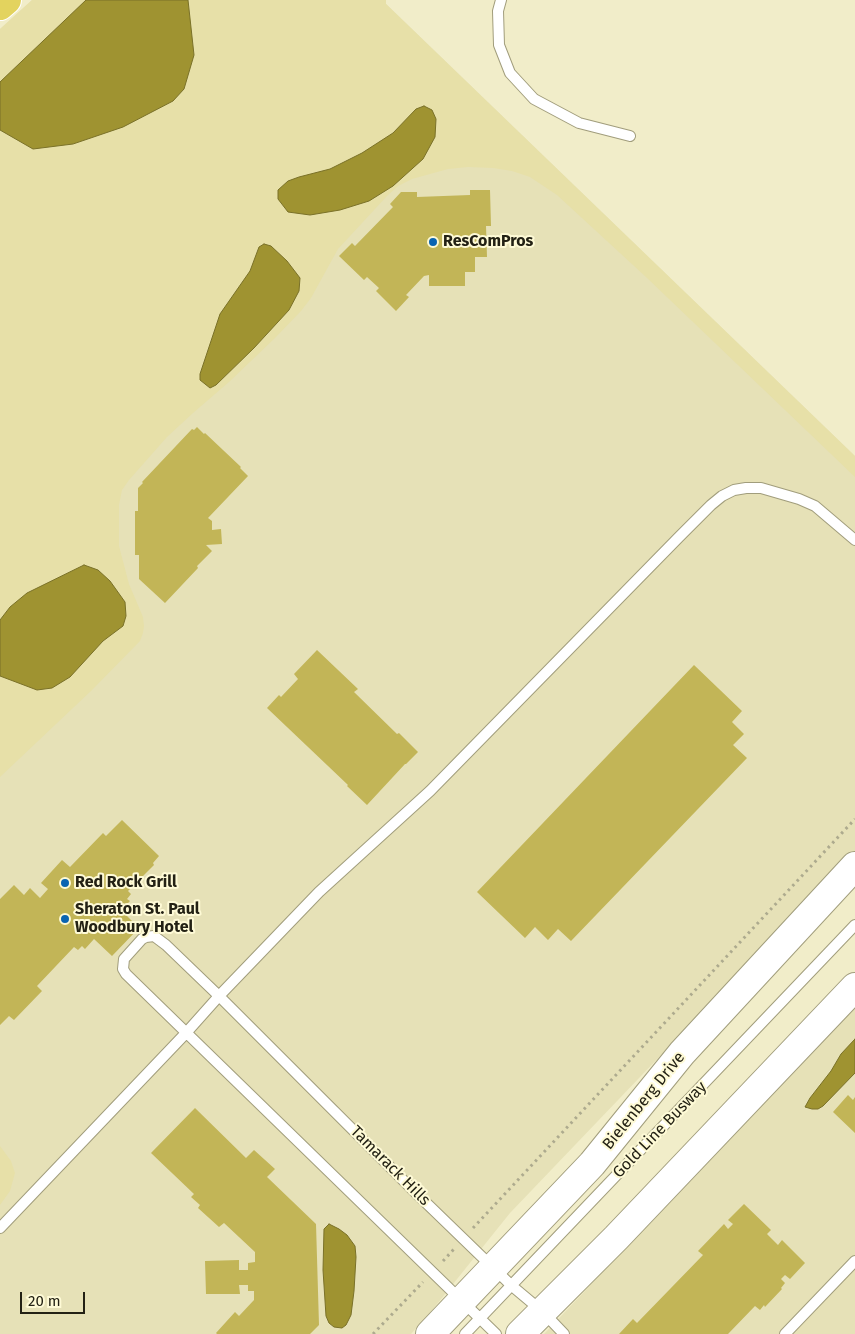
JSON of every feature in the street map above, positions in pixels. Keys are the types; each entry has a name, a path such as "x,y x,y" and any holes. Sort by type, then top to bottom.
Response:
{"highway":[{"path":"0,6 7,0"}],"street":[{"name":"Bielenberg Drive","path":"430,1334 471,1310 503,1277 682,1053 855,866"},
{"path":"520,1334 616,1238 855,986"}],"lane":[{"path":"501,0 498,11 500,45 510,73 534,99 579,123 630,136"},
{"path":"0,1228 319,892 430,792 686,530 722,496 734,490 761,488 799,499 815,506 855,540"},
{"name":"Gold Line Busway","path":"503,1277 855,925"},
{"name":"Tamarack Hills","path":"186,1033 122,969 124,959 146,937 154,936 166,945 463,1239 543,1312 564,1334"},
{"path":"186,1033 496,1334"},
{"path":"785,1334 855,1261"},
{"path":"465,1334 471,1310"}],"path":[{"path":"373,1334 855,819"}],"shaded area":[{"path":"32,0 382,0 855,456 855,870 791,936 662,1054 510,1213 411,1334 0,1334 0,29"},
{"path":"32,0 386,0 386,4 855,456 855,477 646,277 557,195 530,177 512,171 493,168 468,167 448,169 412,179 398,186 387,196 338,249 311,298 301,311 229,382 167,437 122,490 119,505 119,546 129,584 143,617 144,626 140,641 92,690 0,777 0,29"},
{"path":"86,0 188,0 194,55 184,89 173,101 123,127 73,144 33,149 0,130 0,82"},
{"path":"424,106 432,110 436,119 435,137 423,159 393,186 369,201 340,210 310,215 288,212 278,199 278,190 288,181 330,169 362,153 393,133 416,109"},
{"path":"264,244 271,246 287,261 300,278 299,291 289,310 254,348 216,385 210,388 200,380 200,374 220,314 250,271 259,247"},
{"path":"84,565 98,570 110,581 125,602 126,616 123,626 103,641 70,677 52,688 37,690 0,676 0,620 10,607 27,593"},
{"path":"855,992 855,1334 544,1334 584,1292"},
{"path":"855,1039 855,1073 823,1106 818,1109 805,1107 841,1054"},
{"path":"0,1146 11,1161 15,1173 10,1191 0,1205"},
{"path":"329,1224 347,1235 355,1246 356,1257 351,1315 346,1325 342,1328 334,1327 329,1323 326,1316 323,1270 324,1229"}],"building":[{"path":"470,190 490,190 491,226 486,226 487,257 475,257 475,272 465,272 465,286 429,286 429,275 424,276 406,295 409,297 396,311 376,291 379,288 367,277 364,280 339,256 352,243 355,246 393,207 390,204 401,192 417,192 417,197 470,195"},
{"path":"197,427 241,467 248,476 208,518 212,521 212,530 221,529 222,544 206,545 212,551 165,603 139,579 139,555 135,555 135,511 138,511 138,488 192,429 194,430"},
{"path":"317,650 358,689 354,692 418,752 367,805 267,708 279,695 281,697 298,679 294,674"},
{"path":"694,665 742,711 732,722 744,734 733,745 747,758 571,941 558,929 548,940 535,927 525,938 477,892"},
{"name":"Sheraton St. Paul Woodbury Hotel","path":"122,820 159,856 153,863 154,865 128,891 131,894 127,899 130,901 121,910 139,928 112,956 94,939 85,949 82,946 78,950 74,947 37,986 42,991 14,1020 9,1016 0,1025 0,899 14,885 24,895 30,888 40,898 48,889 41,883 62,860 70,867 103,833 106,836"},
{"path":"848,1095 853,1100 855,1097 855,1133 833,1112"},
{"path":"195,1108 246,1158 254,1150 275,1169 267,1177 316,1224 319,1325 310,1334 216,1333 235,1312 239,1316 254,1300 254,1291 248,1291 248,1285 239,1285 240,1294 206,1294 205,1261 239,1260 239,1270 248,1270 248,1263 255,1262 255,1252 224,1223 219,1227 198,1208 200,1205 191,1197 194,1194 151,1153"},
{"path":"744,1204 771,1230 767,1234 778,1245 782,1240 805,1263 790,1279 785,1275 781,1279 785,1283 782,1289 765,1307 764,1305 760,1310 755,1306 728,1334 619,1334 633,1319 637,1323 703,1255 698,1251 724,1224 728,1229 733,1224 728,1220"}],"place":[{"name":"ResComPros","path":"433,242"},
{"name":"Red Rock Grill","path":"65,883"},
{"name":"Sheraton St. Paul Woodbury Hotel","path":"65,919"}]}
